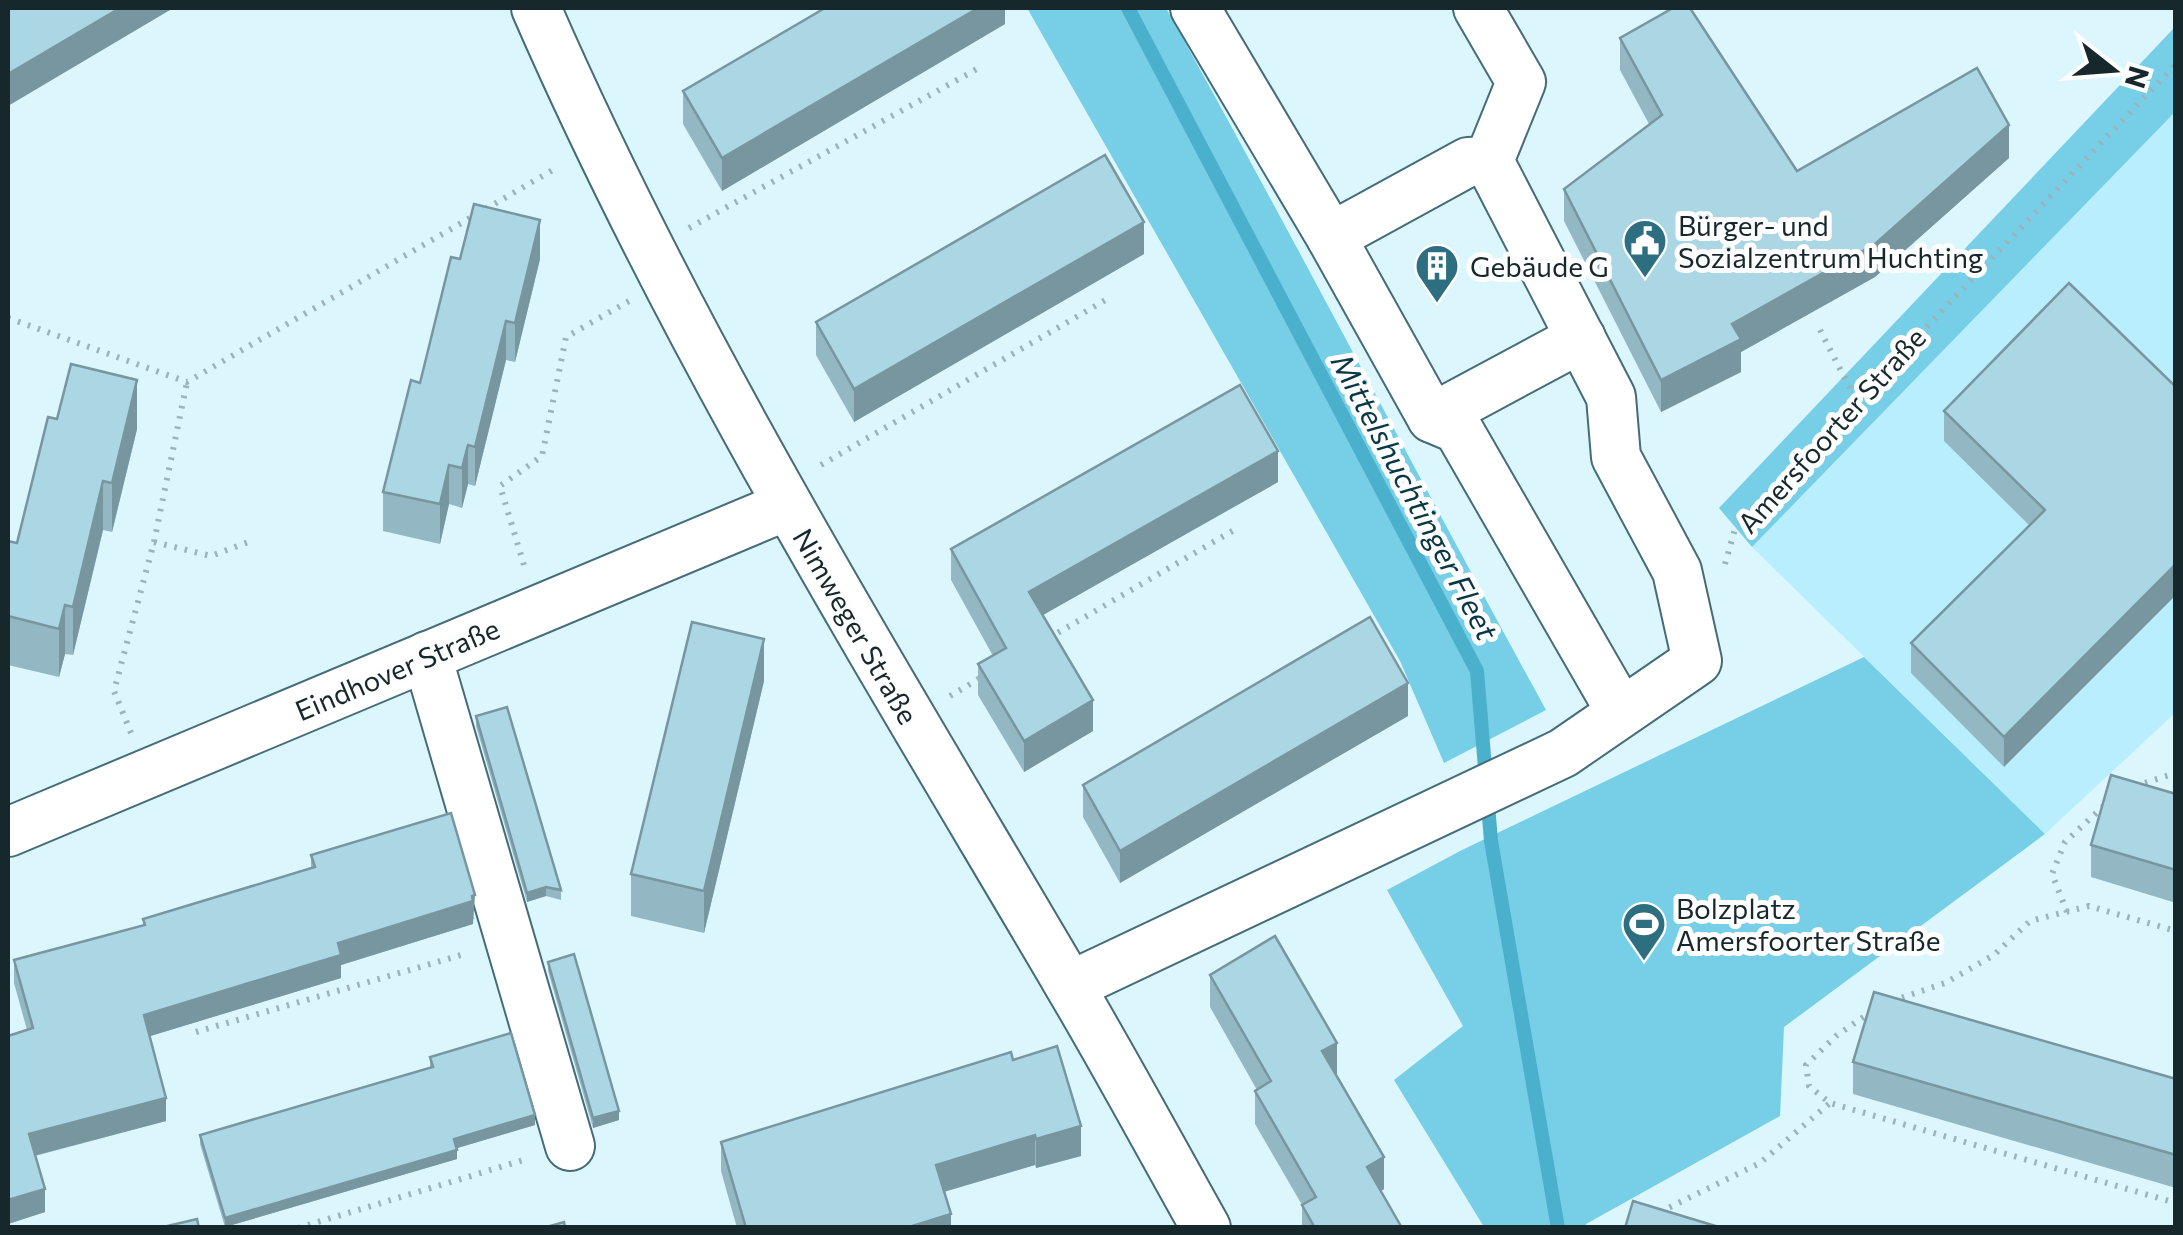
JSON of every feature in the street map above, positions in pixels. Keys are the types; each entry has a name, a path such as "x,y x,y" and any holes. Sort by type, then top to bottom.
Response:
{"street":[{"name":"Nimweger Straße","path":"536,8 660,264 786,506 1070,986 1206,1228"},
{"path":"1195,8 1432,418 1458,429 1621,712"},
{"path":"1070,986 1563,753 1697,662 1677,570 1616,457 1611,398 1489,161 1521,82 1478,8"},
{"path":"1331,238 1468,162 1489,161"},
{"path":"1432,418 1581,338"},
{"name":"Eindhover Straße","path":"8,832 786,506"},
{"path":"426,656 570,1146"}],"path":[{"name":"Amersfoorter Straße","path":"1724,567 1735,530 2176,64"},
{"path":"538,609 500,486 542,456 566,337 660,264 977,69"},
{"path":"148,773 114,691 154,542 187,382 600,142"},
{"path":"786,506 826,460 1109,298"},
{"path":"8,318 187,382"},
{"path":"1820,330 1856,400"},
{"path":"1046,640 1234,530"},
{"path":"154,542 211,556 251,541"},
{"path":"910,719 995,670"},
{"path":"2067,912 2052,874 2066,842 2122,790 2176,772"},
{"path":"2176,932 2089,906 2030,922 1994,954 1945,983 1882,1004 1836,1036 1806,1065 1809,1086 1830,1104 2176,1202"},
{"path":"196,1032 510,940"},
{"path":"1647,1219 1760,1163 1830,1104"},
{"path":"298,1228 570,1146"}],"shaded area":[{"path":"1027,8 1166,8 1546,710 1444,763 1400,661"},
{"path":"2175,27 2175,112 1752,547 1719,508"},
{"path":"2175,112 2175,713 2045,834 1752,547"},
{"path":"1864,657 2045,834 1784,1027 1780,1116 1586,1227 1484,1227 1394,1080 1463,1026 1387,890 1462,850"}],"building":[{"path":"8,8 120,8 8,74"},
{"path":"825,8 978,8 722,158 683,91"},
{"path":"1673,8 1690,8 1797,171 1977,68 2009,125 1875,244 1732,324 1741,339 1661,380 1564,189 1662,115 1620,38"},
{"path":"1105,155 1144,222 854,389 816,322"},
{"path":"474,204 540,220 515,323 506,321 475,447 468,445 462,468 449,465 440,504 383,492 411,380 420,383 451,257 460,259"},
{"path":"2069,283 2176,387 2176,564 2004,737 1911,643 2045,510 1944,411"},
{"path":"71,364 137,380 112,483 103,481 73,607 65,605 59,629 8,616 8,541 17,543 48,417 57,419"},
{"path":"1240,385 1278,451 1029,592 1093,700 1024,741 978,664 1006,648 951,549"},
{"path":"1370,617 1408,683 1120,851 1083,785"},
{"path":"692,622 764,639 704,891 631,874"},
{"path":"507,707 561,890 546,887 527,893 476,716"},
{"path":"2111,775 2176,794 2176,870 2091,845"},
{"path":"451,813 475,895 473,901 338,943 341,955 144,1015 166,1098 29,1134 45,1189 8,1200 8,1036 33,1028 14,960 145,925 143,919 315,867 311,855"},
{"path":"1275,936 1337,1043 1322,1051 1384,1157 1367,1167 1402,1228 1315,1228 1302,1205 1316,1197 1255,1091 1271,1081 1210,975"},
{"path":"574,954 619,1111 593,1118 548,962"},
{"path":"1874,992 2176,1079 2176,1155 1853,1062"},
{"path":"511,1033 535,1115 454,1139 457,1150 225,1218 200,1135 433,1067 430,1057"},
{"path":"1057,1046 1081,1126 1036,1139 1035,1135 936,1165 951,1214 906,1228 746,1228 721,1142 1011,1052 1013,1060"},
{"path":"1633,1201 1722,1228 1625,1228"},
{"path":"197,1219 199,1228 163,1228 163,1227"},
{"path":"564,1222 565,1228 543,1228"}],"waterway":[{"name":"Mittelshuchtinger Fleet","path":"1128,8 1477,671 1491,841 1558,1228"}],"place":[{"name":"Bürger- und Sozialzentrum Huchting","path":"1645,279"},
{"name":"Gebäude G","path":"1437,304"},
{"name":"Bolzplatz Amersfoorter Straße","path":"1644,962"}]}
